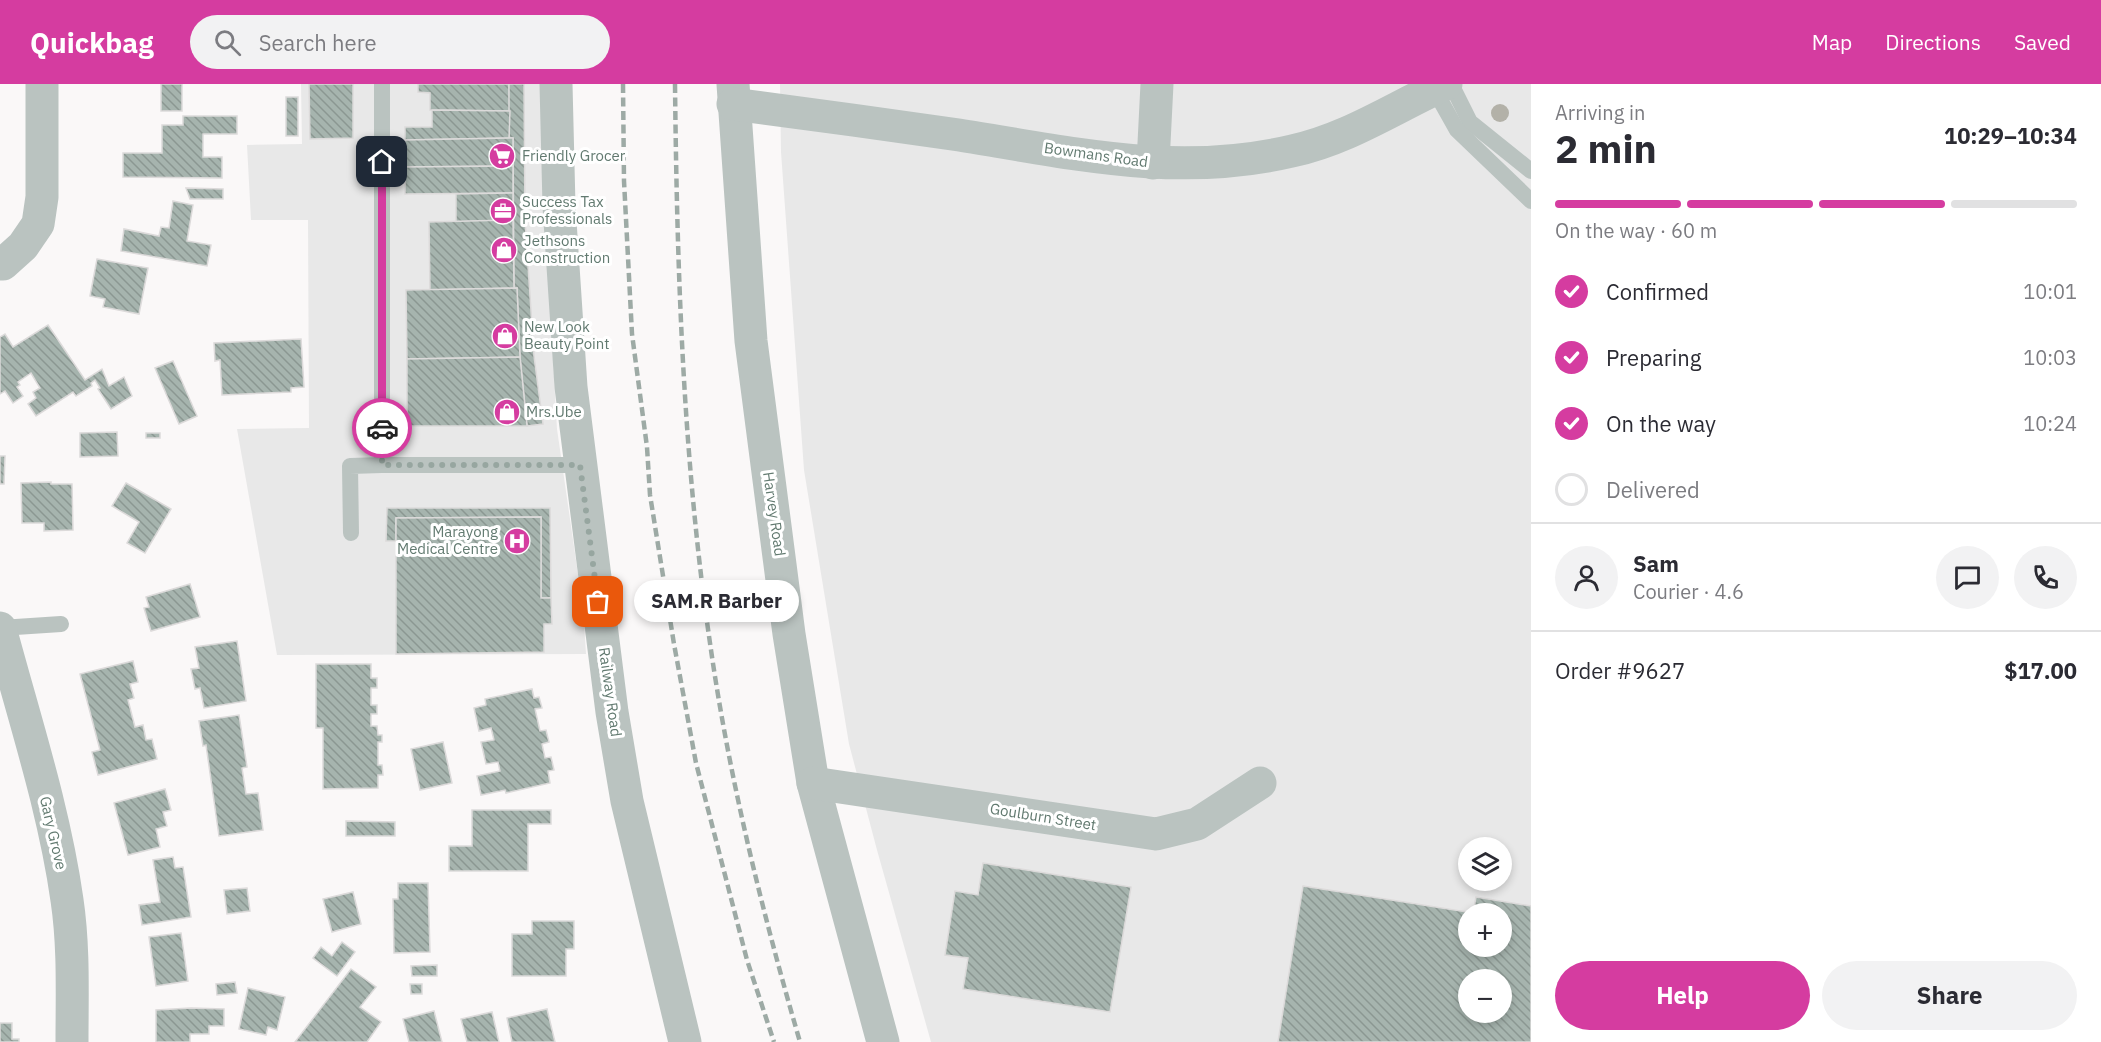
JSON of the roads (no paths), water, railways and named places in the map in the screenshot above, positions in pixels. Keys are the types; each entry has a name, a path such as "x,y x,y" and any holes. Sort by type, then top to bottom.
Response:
{"street":[{"path":"0,264 3,264 23,246 38,224 42,197 42,84"},
{"name":"Railway Road","path":"556,84 559,206 571,387 612,712 627,801 685,1042"},
{"path":"1152,163 1156,84"},
{"name":"Bowmans Road","path":"733,94 957,135 1108,159 1201,164 1246,161 1295,151 1342,135 1444,86"},
{"name":"Harvey Road","path":"733,94 751,340 789,634 813,783 883,1042"},
{"name":"Gary Grove","path":"0,628 62,868 71,939 72,1042"},
{"name":"Goulburn Street","path":"813,783 1156,834 1197,824 1260,783"}],"lane":[{"path":"382,84 382,465"},
{"path":"1444,86 1470,122 1531,171"},
{"path":"1444,86 1457,130 1531,201"},
{"path":"351,533 350,466 580,465"},
{"name":"Gary Grove","path":"0,628 61,624"}],"railway":[{"path":"623,84 624,181 632,334 647,447 650,495 696,763 747,960 774,1042"},
{"path":"675,84 683,364 693,504 710,643 727,744 748,844 800,1042"}],"place":[{"name":"Friendly Grocer","path":"502,156"},
{"name":"Success Tax Professionals","path":"503,211"},
{"name":"Jethsons Construction","path":"504,250"},
{"name":"New Look Beauty Point","path":"505,336"},
{"name":"Mrs.Ube","path":"507,412"},
{"name":"Marayong Medical Centre","path":"517,541"},
{"name":"SAM.R Barber","path":"598,602"}]}
